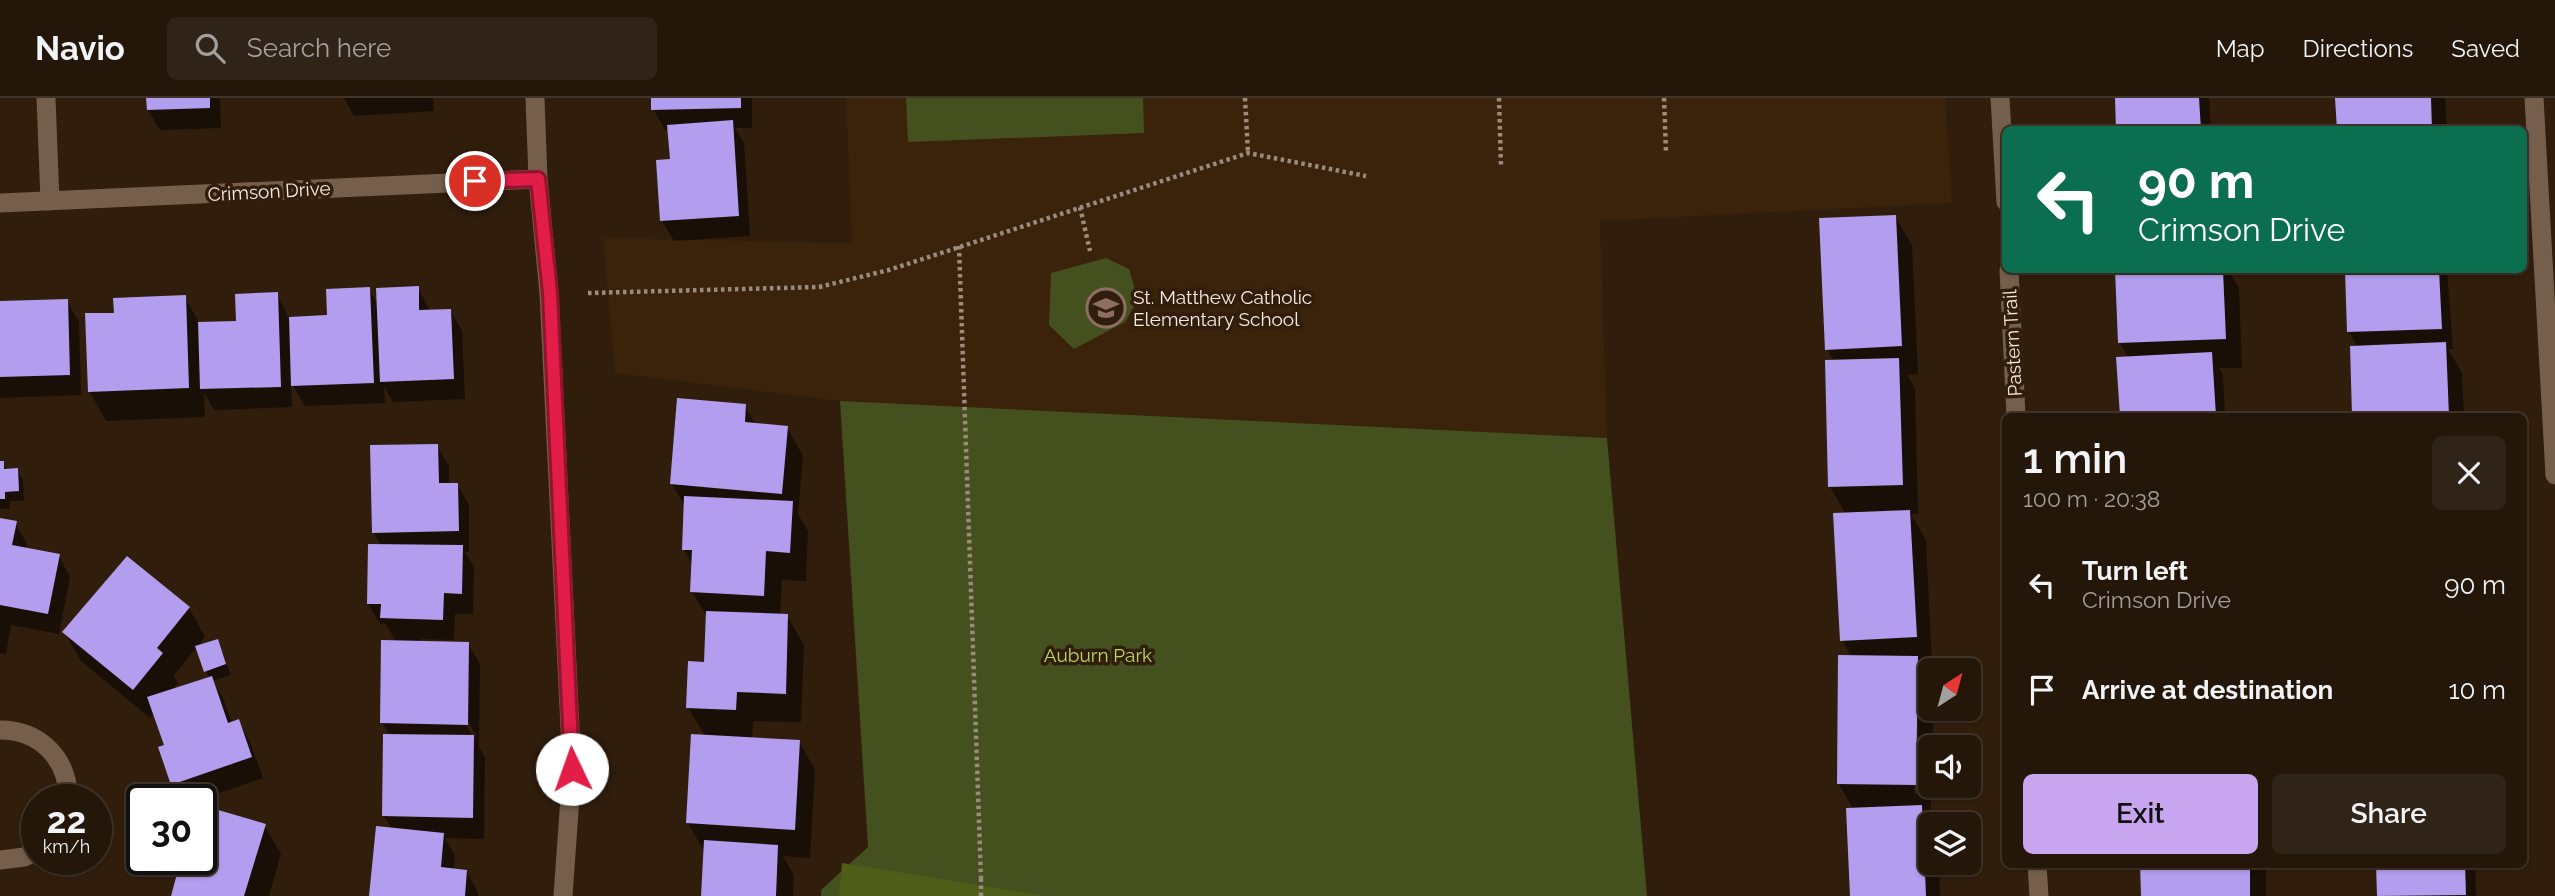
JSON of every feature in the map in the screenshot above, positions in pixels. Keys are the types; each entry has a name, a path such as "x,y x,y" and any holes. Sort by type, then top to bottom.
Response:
{"street":[{"path":"46,98 50,201"},
{"path":"535,98 538,179 550,293 572,769 563,896"},
{"path":"2000,98 2002,133"},
{"path":"2534,98 2555,475"},
{"name":"Crimson Drive","path":"0,203 538,179"},
{"name":"Pastern Trail","path":"2009,273 2016,413"},
{"path":"0,730 14,730 34,737 50,750 63,766 67,784"},
{"path":"0,860 21,857"},
{"path":"2037,868 2039,896"}],"path":[{"path":"1245,98 1248,153"},
{"path":"1499,98 1501,166"},
{"path":"1664,98 1666,153"},
{"path":"588,293 819,287 889,270 1248,153 1366,176"},
{"path":"1080,207 1090,251"},
{"path":"959,246 981,879"},
{"path":"981,872 981,896"}],"shaded area":[{"name":"St. Matthew Catholic Elementary School","path":"846,98 1945,98 1952,203 1600,221 1607,438 840,401 615,373 603,238 852,243"}],"green space":[{"path":"906,98 1143,98 1144,133 908,142"},
{"path":"1106,258 1129,269 1138,300 1125,322 1074,349 1049,325 1051,273"},
{"name":"Auburn Park","path":"840,401 1607,438 1647,896 821,896 821,890 868,847"},
{"path":"842,863 1045,896 839,896"}],"building":[{"path":"146,98 210,98 210,108 147,110"},
{"path":"651,98 741,98 741,108 651,110"},
{"path":"2115,98 2199,98 2201,126 2116,126"},
{"path":"2335,98 2431,98 2432,126 2337,126"},
{"path":"733,120 739,216 660,221 656,160 670,159 667,125"},
{"path":"1896,215 1902,346 1825,350 1819,218"},
{"path":"2115,273 2223,273 2226,339 2118,343"},
{"path":"2345,273 2439,273 2442,329 2347,332"},
{"path":"419,286 419,310 451,309 454,379 380,382 376,288"},
{"path":"370,287 374,383 291,386 289,317 327,315 326,289"},
{"path":"278,292 281,387 200,389 198,322 236,321 235,294"},
{"path":"186,295 189,388 88,392 85,313 114,313 113,298"},
{"path":"68,299 70,375 0,377 0,301"},
{"path":"2446,342 2449,413 2352,413 2350,346"},
{"path":"2212,352 2216,413 2120,413 2116,357"},
{"path":"1899,358 1903,485 1828,487 1825,360"},
{"path":"677,398 746,404 745,422 788,426 782,494 670,484"},
{"path":"438,444 439,483 458,483 459,531 372,533 370,445"},
{"path":"0,461 4,461 4,469 18,468 19,491 5,492 5,499 0,499"},
{"path":"684,496 793,501 790,553 766,551 764,596 690,592 692,550 682,550"},
{"path":"1910,510 1917,637 1840,641 1833,513"},
{"path":"0,518 17,521 12,545 60,554 48,614 0,605"},
{"path":"368,544 463,545 462,594 444,593 443,620 380,618 381,604 367,604"},
{"path":"127,556 190,607 157,648 163,653 133,690 62,632"},
{"path":"706,611 788,614 786,694 737,692 736,710 686,708 688,661 704,662"},
{"path":"218,639 226,664 204,672 195,646"},
{"path":"381,640 469,642 468,725 380,723"},
{"path":"1838,655 1918,656 1916,785 1837,784"},
{"path":"212,676 228,723 239,719 252,757 171,784 158,747 164,745 147,697"},
{"path":"383,734 474,735 473,818 382,816"},
{"path":"691,734 800,740 795,830 686,823"},
{"path":"1922,805 1922,812 1918,812 1918,875 1925,875 1926,896 1850,896 1846,808"},
{"path":"217,810 266,824 244,896 171,896 177,875 217,875"},
{"path":"376,826 444,833 441,867 467,870 465,896 369,896"},
{"path":"704,840 778,845 776,896 701,896"},
{"path":"2140,868 2250,868 2250,896 2141,896"},
{"path":"2376,868 2465,868 2466,895 2377,896"}],"place":[{"name":"St. Matthew Catholic Elementary School","path":"1106,308"}],"route":[{"path":"475,181 538,179 550,293 572,769"}]}
